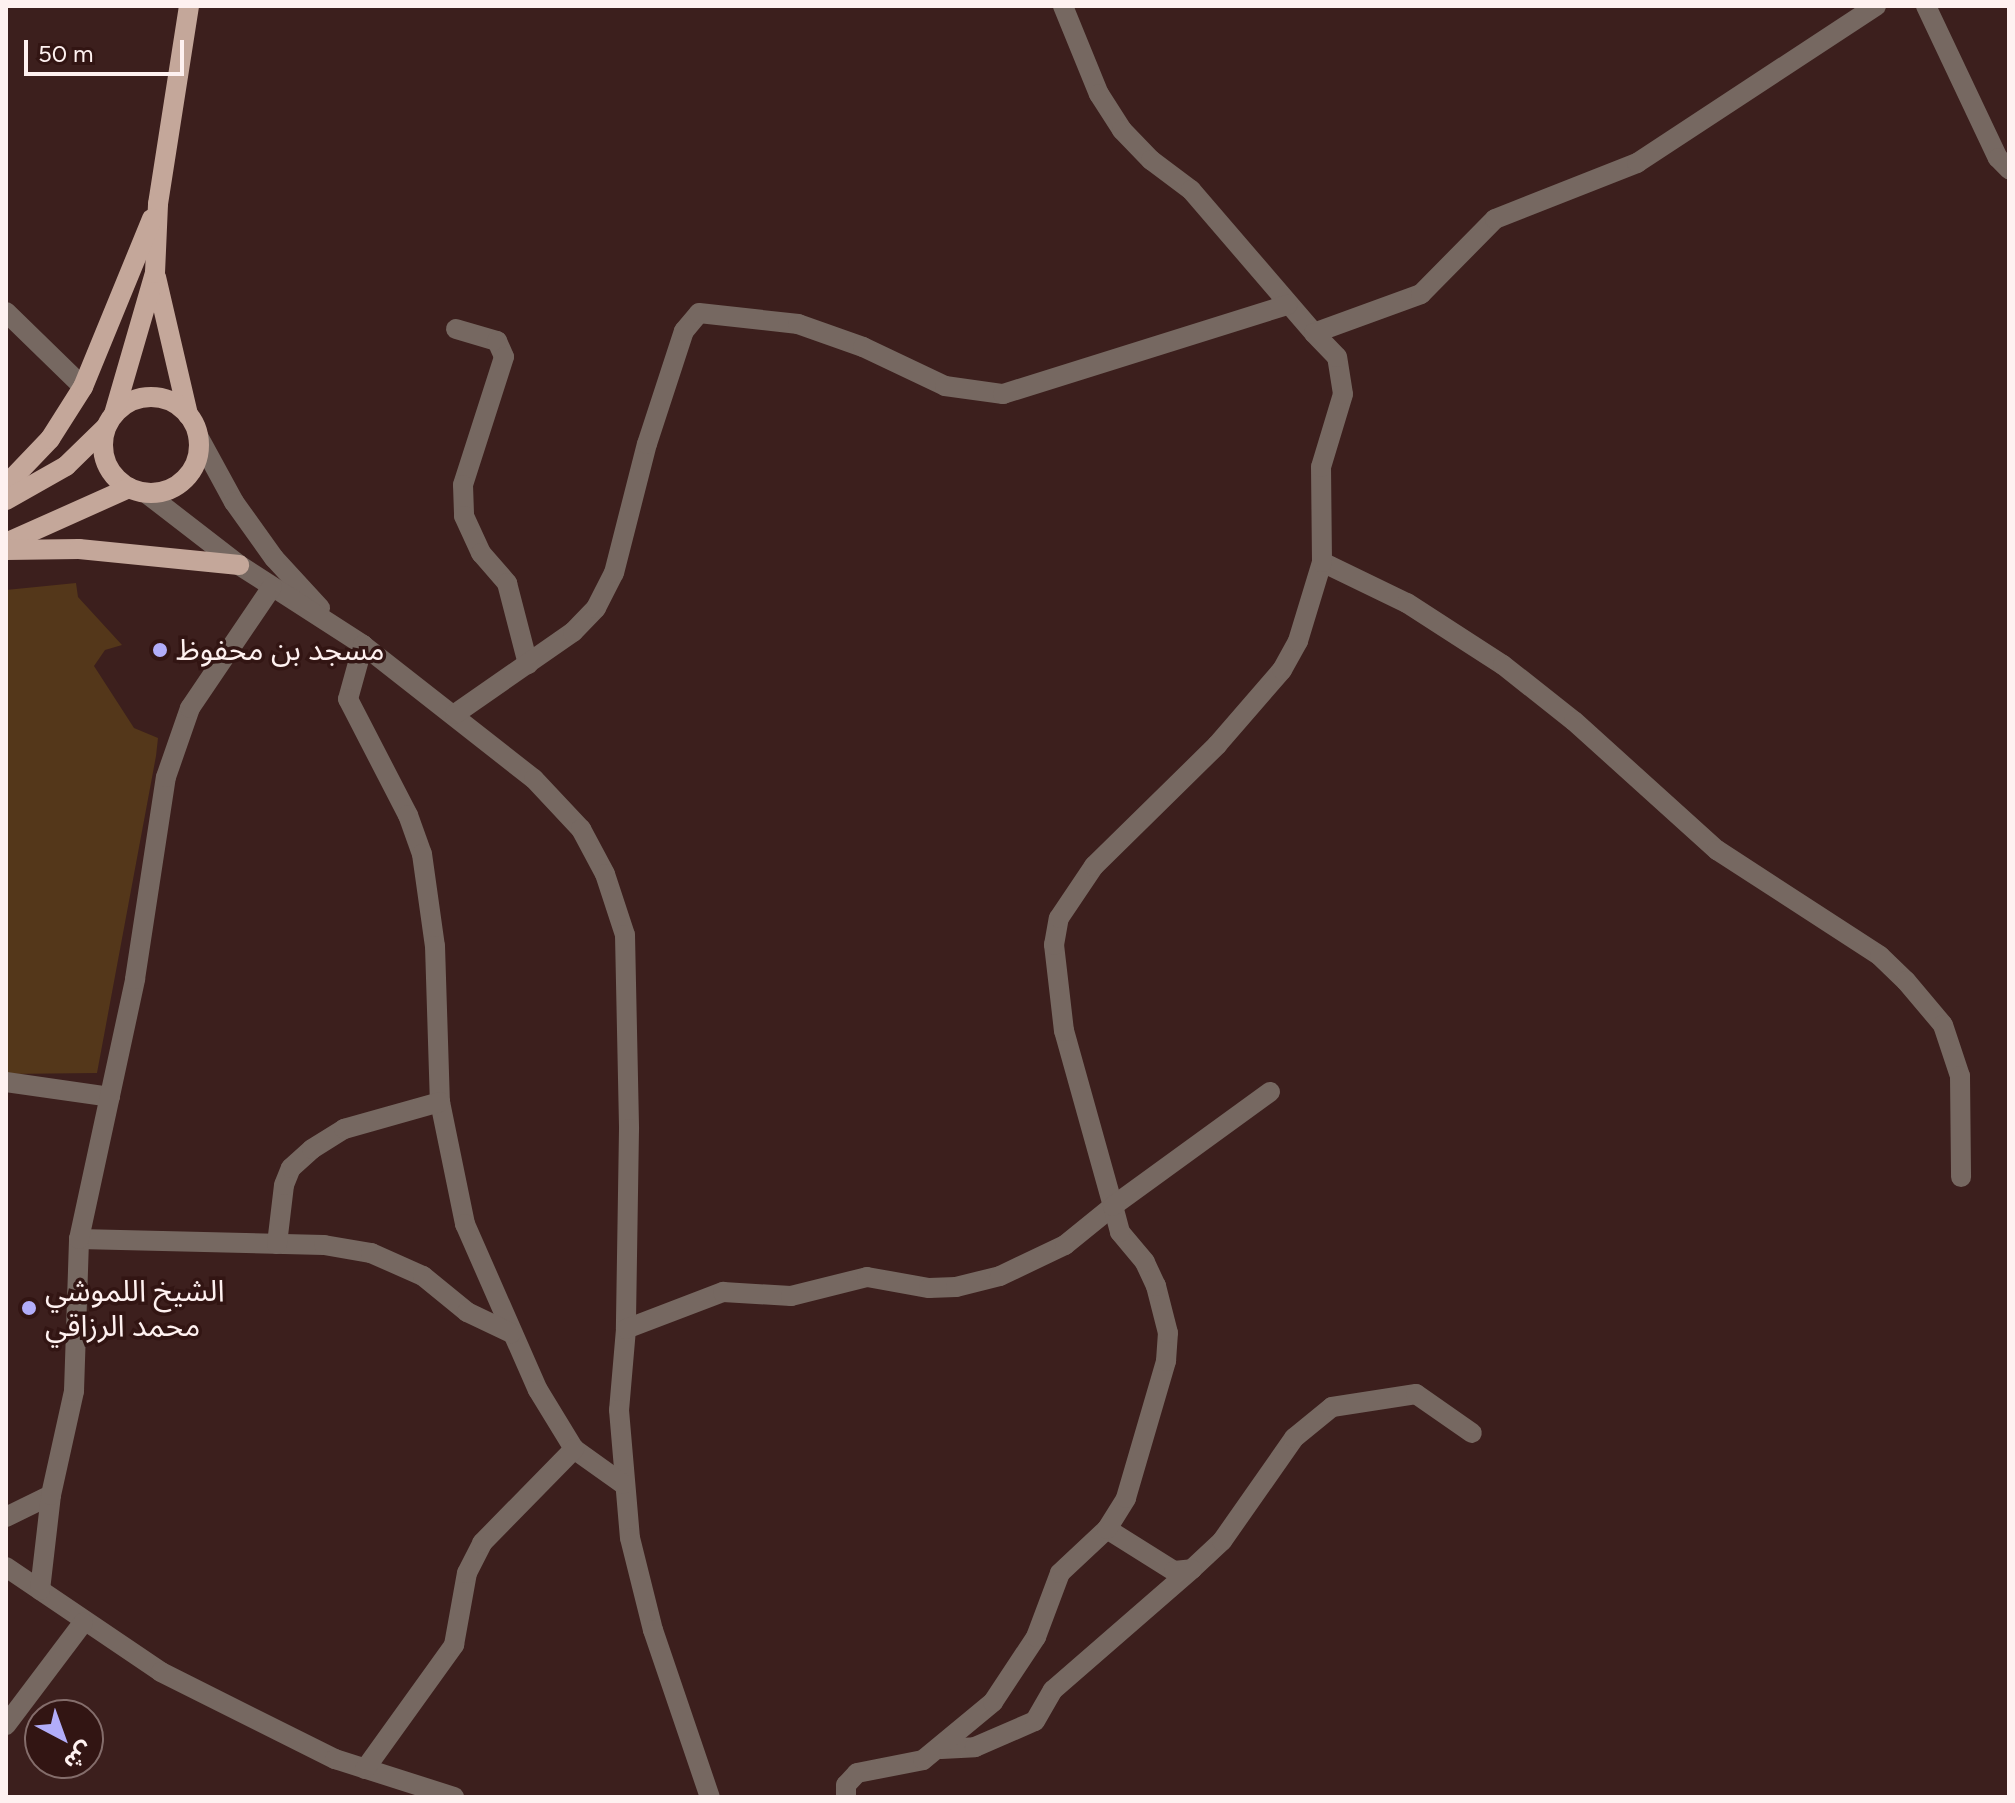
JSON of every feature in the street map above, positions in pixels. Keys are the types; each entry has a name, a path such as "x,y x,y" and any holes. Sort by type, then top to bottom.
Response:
{"main road":[{"path":"138,490 106,462 110,420 155,273 158,204 189,6"},
{"path":"6,485 50,439 83,387 158,204"},
{"path":"6,543 138,490 180,483 195,462 198,436 188,415 155,273"},
{"path":"6,500 66,466 110,420 143,397 176,404 188,415"},
{"path":"6,550 91,549 239,565"}],"street":[{"path":"846,1797 846,1785 857,1773 923,1760 941,1749 993,1702 1036,1637 1060,1573 1107,1529 1126,1498 1142,1450 1168,1333 1156,1286 1145,1262 1120,1232 1064,1031 1054,945 1059,918 1094,866 1190,774 1282,670 1298,641 1322,562 1321,467 1343,394 1344,375 1337,357 1287,305 1191,190 1151,160 1122,130 1099,94 1063,6"},
{"path":"1926,6 1998,158 2009,169"},
{"path":"1314,333 1421,294 1495,219 1637,163 1864,10"},
{"path":"455,714 573,632 596,608 614,573 647,444 684,331 699,313 798,324 863,347 945,386 1003,394 1287,305"},
{"path":"6,312 83,387"},
{"path":"456,329 497,341 504,357 463,485 464,516 481,553 507,583 528,664"},
{"path":"198,436 234,502 274,558 334,623"},
{"path":"138,490 239,565 334,623 455,714 534,779 581,829 605,874 625,935 626,1329 619,1410 623,1484 630,1538 653,1630 710,1797"},
{"path":"1322,562 1407,603 1503,665 1717,850 1889,964 1943,1025 1960,1076 1961,1177"},
{"path":"40,1590 51,1495 74,1391 79,1239 110,1097 176,737 190,708 272,587"},
{"path":"363,645 348,699 422,854 435,946 440,1102 465,1224 511,1333 574,1449 623,1484"},
{"path":"6,1082 110,1097"},
{"path":"626,1329 723,1292 791,1296 867,1277 929,1288 956,1287 1000,1276 1065,1245 1113,1206 1270,1092"},
{"path":"277,1244 284,1185 291,1168 312,1149 344,1129 440,1102"},
{"path":"79,1239 277,1244 371,1253 423,1276 467,1312 511,1333"},
{"path":"941,1749 975,1747 1035,1721 1053,1690 1222,1541 1294,1438 1332,1407 1416,1394 1472,1433"},
{"path":"365,1769 454,1645 467,1573 482,1543 574,1449"},
{"path":"6,1517 51,1495"},
{"path":"1107,1529 1174,1571 1192,1569"},
{"path":"6,1567 83,1623 161,1672 365,1769 454,1797"},
{"path":"6,1725 83,1623"}],"shaded area":[{"path":"76,583 78,597 122,645 105,650 94,666 134,728 158,738 156,756 97,1073 6,1074 6,590"}],"place":[{"name":"مسجد بن محفوظ","path":"160,650"},
{"name":"الشيخ اللموشي محمد الرزاقي","path":"29,1308"}]}
